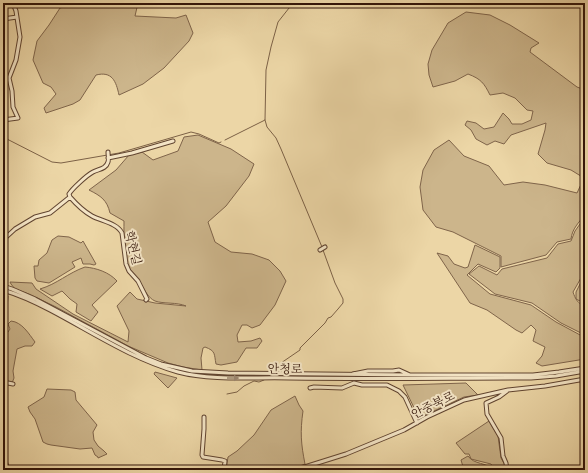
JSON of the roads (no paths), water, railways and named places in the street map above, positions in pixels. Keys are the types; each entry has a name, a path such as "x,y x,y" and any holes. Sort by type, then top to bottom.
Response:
{"street":[{"path":"3,120 18,118 13,107 9,78 16,60 20,37 16,11 13,3"},
{"path":"3,19 17,16"},
{"path":"108,158 132,154 173,142"},
{"path":"3,240 15,229 35,217 50,213 70,197 69,194 71,191 93,172 101,170 105,166 108,162 108,152"},
{"name":"학현길","path":"70,197 78,206 93,217 120,228 126,264 129,271 145,292 146,300"},
{"path":"320,250 325,247"},
{"name":"안청로","path":"3,286 36,299 146,358 161,364 192,371 411,376 533,375 585,368"},
{"name":"안청로","path":"3,290 20,295 130,354 164,368 198,376 228,378 342,379 531,378 556,376 585,371"},
{"path":"346,375 363,372 399,370 411,376"},
{"name":"안중북로","path":"295,470 346,454 404,430 417,422 464,400 508,390 545,386 585,379"},
{"path":"3,382 13,384"},
{"path":"310,388 342,388 354,384 387,385 400,390 410,406 417,422"},
{"path":"507,470 503,456 501,438 487,414 486,403 499,397 508,390"},
{"path":"3,408 5,418 3,427"},
{"path":"204,417 202,455 203,457 225,461 224,470"}],"waterway":[{"path":"225,140 265,120 266,70 271,47 278,22 293,3"},
{"path":"265,120 267,127 276,138 281,149 322,247"},
{"path":"3,137 52,162 61,163 119,153 191,132 219,143 221,142"},
{"path":"274,368 279,366 300,350 300,348 343,303 343,299 335,283 323,250"},
{"path":"227,394 237,392 244,386 254,381 259,382 264,380"}]}
